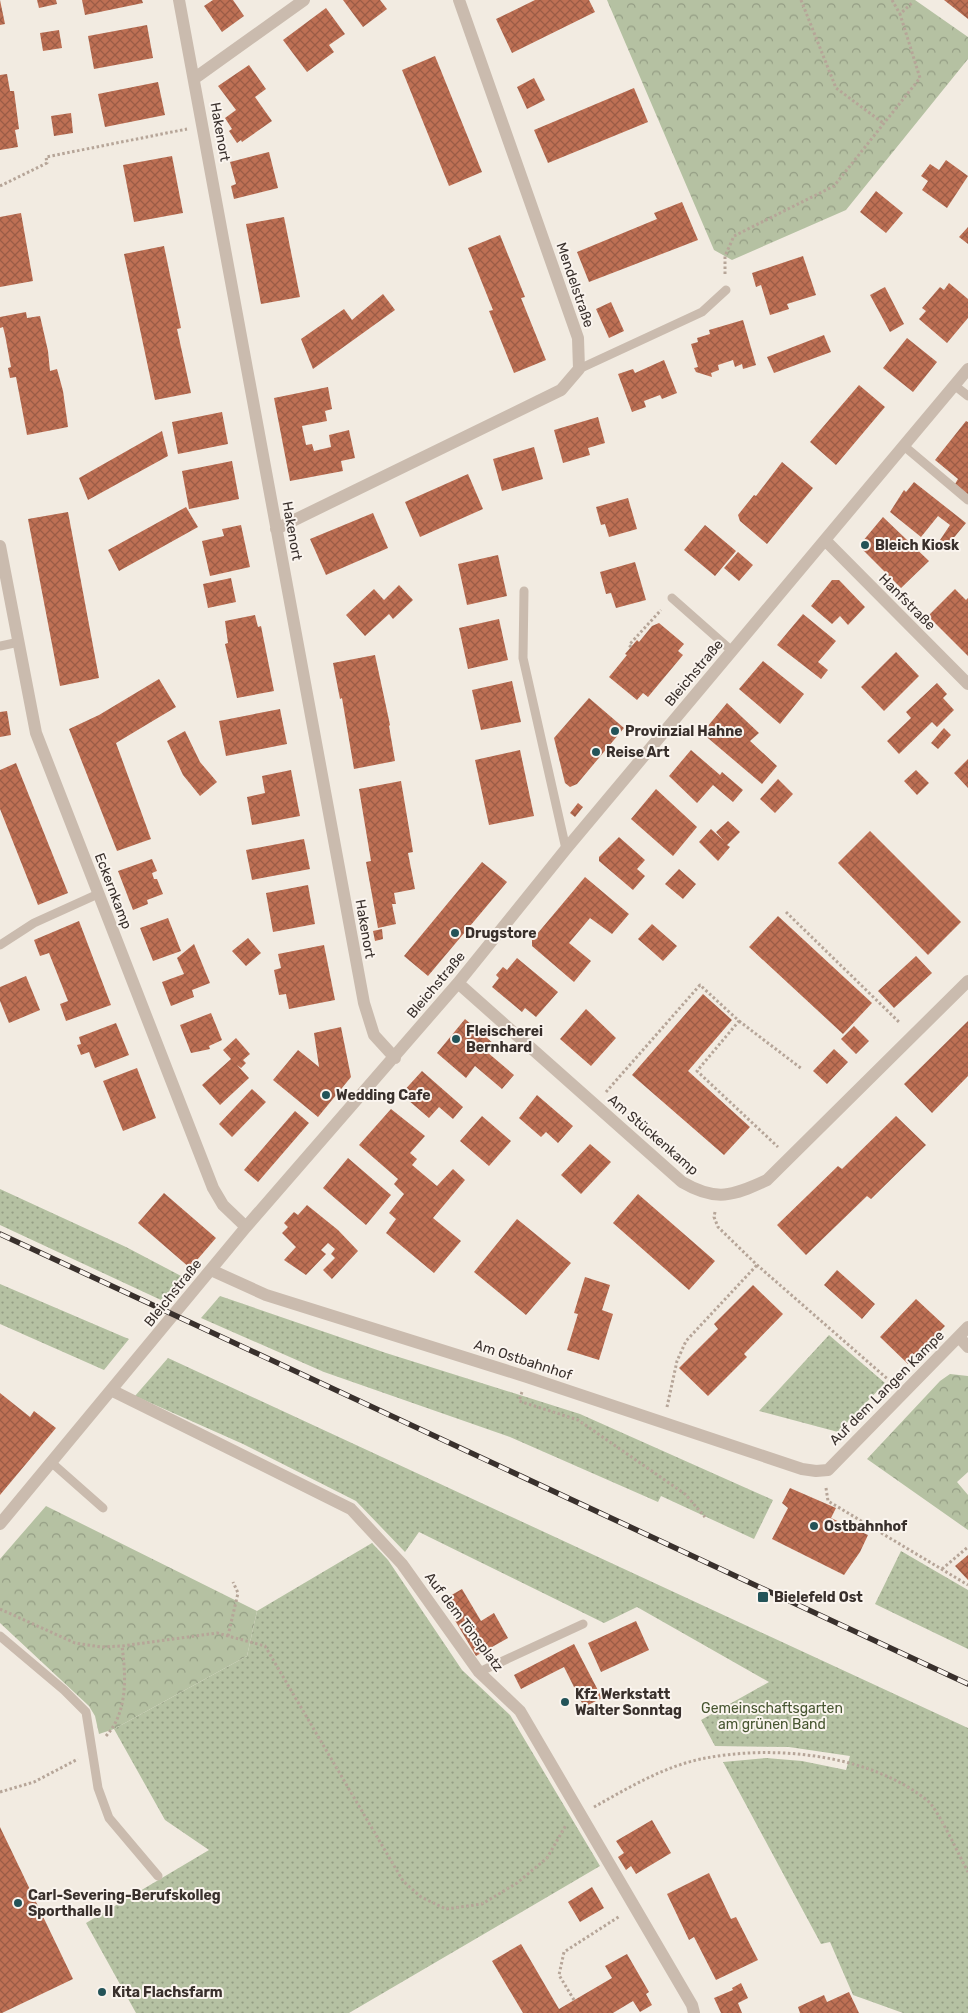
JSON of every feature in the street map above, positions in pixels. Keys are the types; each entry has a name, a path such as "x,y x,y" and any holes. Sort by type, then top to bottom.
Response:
{"street":[{"name":"Hakenort","path":"179,0 364,1003 374,1035 395,1058"},
{"path":"194,78 304,0"},
{"name":"Mendelstraße","path":"459,0 578,338 579,369"},
{"path":"276,529 561,390 579,369"},
{"name":"Bleichstraße","path":"0,1524 112,1391 210,1270 458,984 566,849 968,369"},
{"name":"Hanfstraße","path":"825,540 968,684"},
{"name":"Eckernkamp","path":"0,546 36,733 213,1188 223,1205 246,1228"},
{"name":"Am Stückenkamp","path":"458,984 682,1182 699,1192 716,1196 740,1193 767,1180 968,980"},
{"name":"Am Ostbahnhof","path":"210,1270 266,1295 527,1377 802,1469 816,1472 828,1470"},
{"name":"Auf dem Langen Kampe","path":"828,1470 968,1327"},
{"path":"958,1337 968,1347"},
{"name":"Auf dem Tönsplatz","path":"112,1391 351,1509 402,1564 479,1672 520,1711 636,1907 692,2006 694,2013"}],"lane":[{"path":"579,369 702,312 726,290"},
{"path":"954,385 968,396"},
{"path":"904,446 968,500"},
{"path":"524,591 523,658 566,849"},
{"path":"672,598 732,651"},
{"path":"0,646 19,642"},
{"path":"0,945 34,923 98,894"},
{"path":"52,1462 103,1508"},
{"path":"479,1672 583,1624"},
{"path":"0,1636 64,1690 86,1712 98,1788 109,1818 158,1876"}],"path":[{"path":"802,0 836,88 883,123"},
{"path":"726,290 725,256 734,236 834,186 920,78 900,14 892,0"},
{"path":"900,14 913,2"},
{"path":"0,186 47,163 46,157 203,126"},
{"path":"631,647 628,645 672,598"},
{"path":"786,912 913,1035"},
{"path":"595,1105 700,985 739,1021 802,1069"},
{"path":"739,1021 697,1070 789,1158"},
{"path":"716,1196 714,1218 718,1227 757,1265 903,1393"},
{"path":"664,1422 677,1361 686,1341 757,1265"},
{"path":"527,1377 519,1401 578,1420 685,1494 705,1517"},
{"path":"828,1470 825,1496 828,1501 968,1585"},
{"path":"942,1569 968,1546"},
{"path":"228,1636 238,1593 233,1582"},
{"path":"0,1609 75,1643 101,1647 122,1646 217,1633 265,1646"},
{"path":"0,1792 34,1782 92,1751 110,1732 122,1705 126,1677 122,1646"},
{"path":"574,2000 559,1975 564,1952 636,1907"}],"green space":[{"path":"607,0 915,0 968,37 968,59 846,210 732,260 714,250"},
{"path":"0,1189 126,1247 183,1277 161,1300 0,1225"},
{"path":"0,1284 129,1339 104,1370 0,1324"},
{"path":"220,1296 386,1353 580,1414 773,1500 754,1539 661,1496 658,1502 510,1437 324,1372 201,1318"},
{"path":"829,1335 885,1383 838,1432 759,1411"},
{"name":"Gemeinschaftsgarten am grünen Band","path":"168,1358 968,1728 968,2013 903,2013 853,1995 830,1942 821,1944 723,1762 766,1758 802,1761 846,1770 850,1756 789,1747 715,1746 701,1720 769,1682 637,1607 604,1623 419,1532 405,1552 356,1501 243,1444 135,1396"},
{"path":"950,1374 968,1376 968,1472 957,1482 968,1495 968,1530 867,1459 940,1381"},
{"path":"46,1506 257,1611 247,1656 114,1729 99,1734 95,1716 89,1706 0,1623 0,1559"},
{"path":"372,1543 388,1560 462,1670 510,1715 600,1866 349,2013 136,2013 86,1923 209,1850 165,1820 114,1729 247,1656 257,1611"},
{"path":"901,1551 968,1590 968,1649 875,1604"}],"building":[{"path":"0,0 5,24 0,25"},
{"path":"37,0 56,0 57,4 39,8"},
{"path":"82,0 142,0 143,3 85,15"},
{"path":"213,0 233,0 244,16 222,32 204,6"},
{"path":"343,0 380,0 387,9 363,27"},
{"path":"535,0 589,0 595,12 512,53 496,19"},
{"path":"944,0 968,0 968,19"},
{"path":"326,8 345,34 329,45 334,52 307,72 283,40"},
{"path":"147,25 153,58 94,69 88,36"},
{"path":"59,30 62,48 43,51 40,33"},
{"path":"435,56 482,172 449,186 402,70"},
{"path":"249,65 266,89 255,97 272,121 242,142 241,140 237,143 229,131 232,129 225,118 236,110 218,86"},
{"path":"7,74 10,91 14,91 19,129 15,130 18,147 0,150 0,75"},
{"path":"534,78 545,100 527,109 517,87"},
{"path":"158,82 165,115 105,127 98,94"},
{"path":"634,88 648,122 548,163 534,130"},
{"path":"71,113 73,133 54,136 51,116"},
{"path":"269,152 278,188 234,199 231,186 236,184 230,162"},
{"path":"172,156 183,213 134,222 123,165"},
{"path":"946,160 968,176 947,208 922,190 928,181 921,176 930,164 939,170"},
{"path":"876,191 903,213 886,233 860,212"},
{"path":"682,202 698,240 589,282 577,252 657,219 654,213"},
{"path":"21,213 33,281 0,287 0,217"},
{"path":"284,217 300,297 261,304 246,224"},
{"path":"968,227 968,244 959,237"},
{"path":"500,235 525,297 521,298 546,360 514,373 489,311 493,310 468,248"},
{"path":"164,246 181,328 177,329 191,393 155,400 124,254"},
{"path":"803,256 816,295 787,304 789,309 770,315 761,285 756,287 752,273"},
{"path":"949,283 968,299 968,318 947,343 919,319 926,311 922,308 940,287 944,290"},
{"path":"885,287 904,324 890,332 870,295"},
{"path":"383,294 395,310 313,369 301,339 344,309 352,320"},
{"path":"611,302 624,331 609,338 596,309"},
{"path":"26,312 27,318 40,316 48,351 50,371 57,369 63,391 68,427 27,435 16,377 10,378 8,368 11,367 5,335 3,327 0,328 0,317"},
{"path":"743,320 756,365 743,369 742,364 735,367 733,360 718,365 719,370 711,373 712,377 696,372 694,368 698,367 691,344 698,342 697,338 710,334 709,330"},
{"path":"824,335 831,352 774,373 767,357"},
{"path":"907,338 937,362 913,392 883,368"},
{"path":"664,360 677,393 662,399 660,395 644,401 646,407 632,412 618,374 633,369 635,373"},
{"path":"859,385 885,407 836,465 810,442"},
{"path":"328,387 332,409 325,411 327,421 302,426 306,445 312,444 314,451 331,447 329,435 349,430 355,458 341,461 343,471 290,481 274,398"},
{"path":"222,412 228,444 178,454 172,422"},
{"path":"598,417 605,443 588,448 590,455 563,463 554,430"},
{"path":"966,421 968,422 968,495 955,484 958,479 935,460"},
{"path":"162,431 168,456 88,500 79,478"},
{"path":"534,447 543,479 502,491 493,459"},
{"path":"232,461 239,499 189,509 182,471"},
{"path":"782,462 813,488 767,544 740,521 738,515 754,495 756,496"},
{"path":"468,474 483,509 420,537 405,502"},
{"path":"914,482 966,523 947,546 940,540 950,525 938,516 921,537 890,512 904,490 906,492"},
{"path":"628,498 637,529 609,537 605,524 601,525 596,507"},
{"path":"186,507 198,527 119,571 108,550"},
{"path":"68,512 99,678 60,686 28,519"},
{"path":"373,513 388,548 326,575 310,539"},
{"path":"883,517 929,561 901,588 863,550 862,542"},
{"path":"241,525 250,567 210,576 202,541 224,536 222,529"},
{"path":"705,525 736,551 715,576 684,550"},
{"path":"738,552 753,565 739,581 724,568"},
{"path":"498,555 507,596 467,605 458,564"},
{"path":"635,562 646,600 616,608 611,593 606,594 600,572"},
{"path":"231,578 236,602 208,608 203,584"},
{"path":"832,580 839,580 865,607 848,625 840,616 832,624 811,606"},
{"path":"399,585 413,600 393,619 389,614 365,636 346,615 374,589 384,600"},
{"path":"955,589 966,600 968,598 968,656 928,616"},
{"path":"803,614 836,641 818,662 828,670 821,679 777,645"},
{"path":"255,615 258,627 261,626 274,691 237,698 225,644 228,643 225,621"},
{"path":"499,619 508,660 468,669 459,628"},
{"path":"659,623 684,644 678,651 683,655 648,697 643,693 637,700 609,677 637,640 639,642 652,626"},
{"path":"896,652 919,676 884,711 861,687"},
{"path":"375,655 390,725 395,761 354,769 342,698 340,699 333,663"},
{"path":"763,661 804,694 780,724 739,689"},
{"path":"159,679 176,707 116,743 151,839 117,851 69,729 99,715"},
{"path":"512,681 521,722 481,730 472,690"},
{"path":"937,683 947,694 943,698 954,710 937,727 932,722 899,754 887,741 911,718 906,712"},
{"path":"589,698 624,728 577,784 570,787 565,783 554,738"},
{"path":"727,703 759,733 750,741 777,766 762,784 702,733"},
{"path":"280,709 287,744 226,756 219,721"},
{"path":"7,711 11,735 0,737 0,712"},
{"path":"944,728 951,735 938,749 931,743"},
{"path":"185,731 200,762 217,782 200,796 183,775 167,741"},
{"path":"520,750 534,816 489,825 475,760"},
{"path":"691,750 720,775 722,772 743,790 733,802 713,785 697,803 669,776"},
{"path":"968,759 968,788 954,773"},
{"path":"16,763 68,893 38,905 0,809 0,770"},
{"path":"291,770 300,816 252,825 247,797 265,793 262,776"},
{"path":"916,770 929,783 917,795 904,781"},
{"path":"778,779 793,794 775,813 760,799"},
{"path":"401,781 413,852 408,853 415,889 394,893 396,904 392,904 396,924 378,928 366,862 371,861 359,789"},
{"path":"656,789 697,827 673,856 631,819"},
{"path":"578,803 583,807 575,817 570,813"},
{"path":"728,821 740,832 727,845 730,847 718,861 699,842 711,829 724,841 716,832"},
{"path":"870,831 961,922 928,955 838,863"},
{"path":"619,837 645,860 637,869 645,876 633,890 599,861 599,857"},
{"path":"304,839 310,869 252,880 246,850"},
{"path":"152,859 157,871 152,873 154,879 157,879 163,894 147,900 148,904 133,910 118,871"},
{"path":"482,862 507,882 428,976 404,956"},
{"path":"679,869 696,884 683,899 665,884"},
{"path":"585,877 629,914 612,934 590,918 569,943 591,961 574,982 532,946 532,940"},
{"path":"308,885 315,924 273,932 266,893"},
{"path":"778,916 872,1003 843,1034 749,947"},
{"path":"168,918 181,951 153,961 140,928"},
{"path":"79,921 111,1005 66,1021 60,1004 68,1001 49,953 40,956 34,940"},
{"path":"652,924 677,946 663,961 638,939"},
{"path":"382,929 383,939 375,941 373,931"},
{"path":"248,938 261,953 246,966 232,951"},
{"path":"194,944 210,983 192,990 194,997 171,1006 162,982 184,974 177,958"},
{"path":"324,945 335,1000 289,1009 286,994 279,995 274,970 281,968 278,954"},
{"path":"916,956 932,973 894,1008 878,991"},
{"path":"517,958 558,992 536,1017 525,1008 522,1012 492,987 499,978 496,975 503,967 507,970"},
{"path":"26,976 40,1010 9,1023 0,1001 0,987"},
{"path":"703,994 732,1020 688,1071 750,1127 724,1155 632,1075"},
{"path":"586,1009 616,1038 591,1066 560,1039"},
{"path":"211,1013 222,1040 209,1046 210,1049 191,1053 180,1025"},
{"path":"465,1019 494,1044 487,1052 514,1075 502,1089 475,1066 466,1078 437,1053"},
{"path":"968,1021 968,1076 932,1113 904,1084"},
{"path":"116,1023 129,1055 95,1068 89,1052 81,1055 77,1045 81,1044 79,1037"},
{"path":"854,1026 869,1041 856,1054 841,1039"},
{"path":"341,1027 351,1077 318,1117 273,1080 298,1050 319,1067 314,1033"},
{"path":"236,1038 250,1054 243,1060 246,1063 241,1068 237,1065 249,1078 220,1105 202,1085 231,1059 223,1050"},
{"path":"834,1049 848,1062 827,1084 813,1071"},
{"path":"137,1068 156,1118 123,1131 103,1081"},
{"path":"422,1071 463,1107 453,1119 439,1107 429,1118 401,1094"},
{"path":"252,1089 266,1102 232,1137 219,1124"},
{"path":"537,1095 573,1126 558,1143 546,1132 541,1137 519,1118"},
{"path":"391,1109 425,1136 410,1153 417,1159 412,1165 437,1186 453,1169 465,1180 433,1218 461,1241 434,1273 386,1233 396,1219 389,1213 404,1194 394,1184 398,1179 359,1145"},
{"path":"295,1111 309,1123 258,1182 244,1170"},
{"path":"482,1116 511,1141 489,1166 460,1141"},
{"path":"896,1116 926,1145 871,1199 867,1196 806,1255 777,1225 838,1166 842,1169"},
{"path":"590,1144 611,1162 581,1194 561,1175"},
{"path":"348,1158 391,1195 366,1225 323,1188"},
{"path":"164,1193 216,1238 190,1268 138,1223"},
{"path":"638,1194 715,1261 689,1290 613,1223"},
{"path":"307,1205 338,1230 358,1251 332,1279 323,1270 335,1258 331,1254 335,1249 328,1243 321,1250 326,1254 306,1275 284,1260 296,1247 282,1233 288,1227 284,1223 294,1212 298,1215"},
{"path":"517,1219 571,1263 526,1315 474,1272"},
{"path":"837,1270 875,1304 862,1319 824,1285"},
{"path":"585,1277 610,1285 602,1310 613,1314 599,1360 567,1350 578,1314 574,1313"},
{"path":"753,1285 783,1314 744,1354 747,1357 708,1396 679,1368 718,1329 714,1324"},
{"path":"916,1299 945,1326 908,1364 880,1337"},
{"path":"0,1393 30,1417 34,1411 56,1428 0,1495"},
{"name":"Ostbahnhof","path":"790,1488 836,1508 831,1518 868,1535 860,1552 844,1575 772,1539 788,1508 782,1503"},
{"path":"968,1555 968,1580 955,1566"},
{"path":"462,1589 481,1621 494,1613 508,1638 476,1656 443,1600"},
{"path":"636,1621 649,1650 601,1672 588,1643"},
{"path":"574,1644 602,1698 584,1707 564,1667 521,1689 514,1675"},
{"path":"652,1820 671,1853 636,1874 631,1866 626,1870 618,1857 624,1853 616,1841"},
{"name":"Carl-Severing-Berufskolleg Sporthalle II","path":"0,1827 73,1979 2,2013 0,2013"},
{"path":"709,1873 731,1919 736,1917 758,1960 716,1980 694,1937 689,1940 667,1894"},
{"path":"592,1887 604,1908 580,1922 568,1902"},
{"path":"521,1944 559,2009 612,1978 605,1966 627,1954 649,1992 646,1994 652,2005 640,2012 633,2001 613,2013 523,2013 492,1961"},
{"path":"741,1983 748,1998 738,2003 742,2013 721,2013 714,1998 733,1990 732,1988"},
{"path":"849,1992 859,2013 800,2013 798,2007 824,1995 827,2002"}],"railway":[{"path":"0,1234 968,1684"}],"place":[{"name":"Bleich Kiosk","path":"865,545"},
{"name":"Provinzial Hahne","path":"615,731"},
{"name":"Reise Art","path":"596,752"},
{"name":"Drugstore","path":"455,933"},
{"name":"Fleischerei Bernhard","path":"456,1039"},
{"name":"Wedding Cafe","path":"326,1095"},
{"name":"Ostbahnhof","path":"814,1526"},
{"name":"Bielefeld Ost","path":"763,1597"},
{"name":"Kfz Werkstatt Walter Sonntag","path":"565,1702"},
{"name":"Carl-Severing-Berufskolleg Sporthalle II","path":"18,1903"},
{"name":"Kita Flachsfarm","path":"102,1992"}]}
